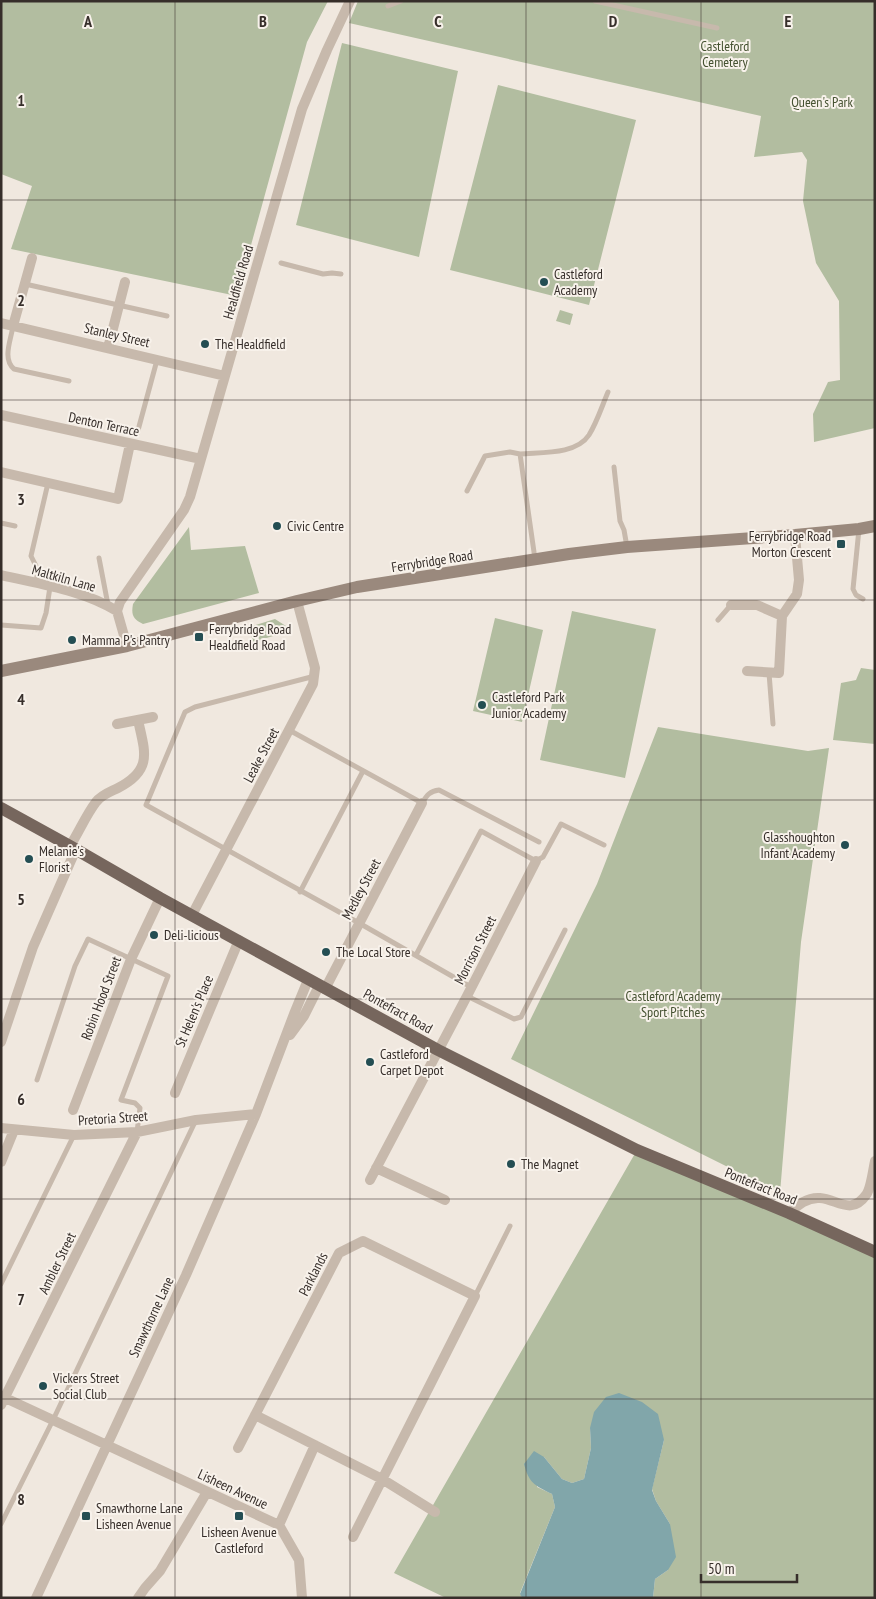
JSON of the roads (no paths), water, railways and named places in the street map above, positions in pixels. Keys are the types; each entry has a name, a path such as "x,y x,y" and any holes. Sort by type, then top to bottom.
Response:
{"main road":[{"name":"Pontefract Road","path":"1,808 317,985 438,1050 637,1150 789,1213 875,1252"}],"street":[{"name":"Healdfield Road","path":"113,608 120,602 184,510 202,459 302,109 350,1"},
{"path":"13,326 32,258"},
{"path":"108,348 125,282"},
{"name":"Stanley Street","path":"1,323 225,376"},
{"name":"Denton Terrace","path":"1,415 202,459"},
{"path":"1,472 118,500 130,444"},
{"name":"Ferrybridge Road","path":"1,671 127,646 296,601 358,587 627,547 795,535 875,526"},
{"path":"746,671 779,673 782,616 797,594 799,580 795,535"},
{"name":"Maltkiln Lane","path":"1,575 80,594 113,608"},
{"path":"296,601 315,668 315,676"},
{"path":"731,605 757,606 782,616"},
{"path":"113,608 127,646"},
{"name":"Leake Street","path":"192,915 313,684 315,676"},
{"path":"117,724 153,717"},
{"path":"1,1042 33,947 73,848 96,802 105,794 135,778 142,768 144,763 144,747 138,720"},
{"name":"Medley Street","path":"317,985 359,923 422,803"},
{"name":"Morrison Street","path":"370,1180 536,861"},
{"name":"Robin Hood Street","path":"72,1110 130,959 160,898"},
{"name":"St Helen's Place","path":"175,1093 239,940"},
{"name":"Smawthorne Lane","path":"36,1598 186,1275 256,1114 294,1014 317,985"},
{"name":"Pretoria Street","path":"1,1128 74,1135 137,1132 196,1120 256,1114"},
{"path":"1,1162 14,1130"},
{"name":"Ambler Street","path":"2,1400 137,1132"},
{"path":"789,1213 802,1202 811,1199 821,1198 845,1207 858,1203 867,1194 875,1161"},
{"path":"376,1168 445,1200"},
{"name":"Parklands","path":"238,1448 339,1253 363,1241 475,1296"},
{"path":"352,1537 475,1296"},
{"name":"Lisheen Avenue","path":"2,1400 53,1420 279,1525 298,1560 302,1598"},
{"path":"255,1415 382,1479 435,1512"},
{"path":"279,1525 315,1445"},
{"path":"138,1598 160,1570 207,1492"}],"lane":[{"path":"388,6 401,1"},
{"path":"595,1 717,28"},
{"path":"281,263 323,274 341,274"},
{"path":"24,284 167,316"},
{"path":"13,326 7,359 8,365 14,370 69,381"},
{"path":"137,434 157,359"},
{"path":"467,491 485,456 510,452 520,454 556,451 581,443 589,435 608,392"},
{"path":"520,454 535,560"},
{"path":"614,467 620,521 624,530 627,547"},
{"path":"36,583 38,570 31,556 48,483"},
{"path":"1,523 15,526"},
{"path":"859,529 853,588 856,595 863,599"},
{"path":"99,558 113,608"},
{"path":"1,625 41,628 46,613 50,587"},
{"path":"718,620 731,605"},
{"path":"769,673 773,724"},
{"path":"315,676 194,707 185,712 146,805 416,955 469,992 514,1019 521,1017 565,930"},
{"path":"289,730 422,803 432,791 439,790 539,842"},
{"path":"300,892 363,771"},
{"path":"416,955 480,831 536,861 543,857 561,824 604,845"},
{"path":"38,1080 75,966 88,940 168,976 121,1100 135,1103 140,1108 137,1132"},
{"path":"1,1524 53,1420 196,1120"},
{"path":"1,1284 74,1135"},
{"path":"475,1296 510,1226"}],"water":[{"path":"619,1393 642,1402 658,1414 664,1440 652,1490 656,1501 670,1524 676,1557 668,1570 655,1579 653,1598 522,1598 520,1594 555,1507 552,1494 533,1483 524,1464 534,1451 544,1457 562,1479 572,1483 584,1479 591,1448 590,1428 594,1412 606,1397"}],"place":[{"name":"Castleford Academy","path":"544,282"},
{"name":"The Healdfield","path":"205,344"},
{"name":"Civic Centre","path":"277,526"},
{"name":"Ferrybridge Road Morton Crescent","path":"841,544"},
{"name":"Ferrybridge Road Healdfield Road","path":"199,637"},
{"name":"Mamma P's Pantry","path":"72,640"},
{"name":"Castleford Park Junior Academy","path":"482,705"},
{"name":"Glasshoughton Infant Academy","path":"845,845"},
{"name":"Melanie's Florist","path":"29,859"},
{"name":"Deli-licious","path":"154,935"},
{"name":"The Local Store","path":"326,952"},
{"name":"Castleford Carpet Depot","path":"370,1062"},
{"name":"The Magnet","path":"511,1164"},
{"name":"Vickers Street Social Club","path":"43,1386"},
{"name":"Smawthorne Lane Lisheen Avenue","path":"86,1516"},
{"name":"Lisheen Avenue Castleford","path":"239,1516"}],"park label":[{"name":"Castleford Cemetery","path":"725,54"},
{"name":"Queen's Park","path":"822,102"},
{"name":"Castleford Academy Sport Pitches","path":"673,1004"}]}
